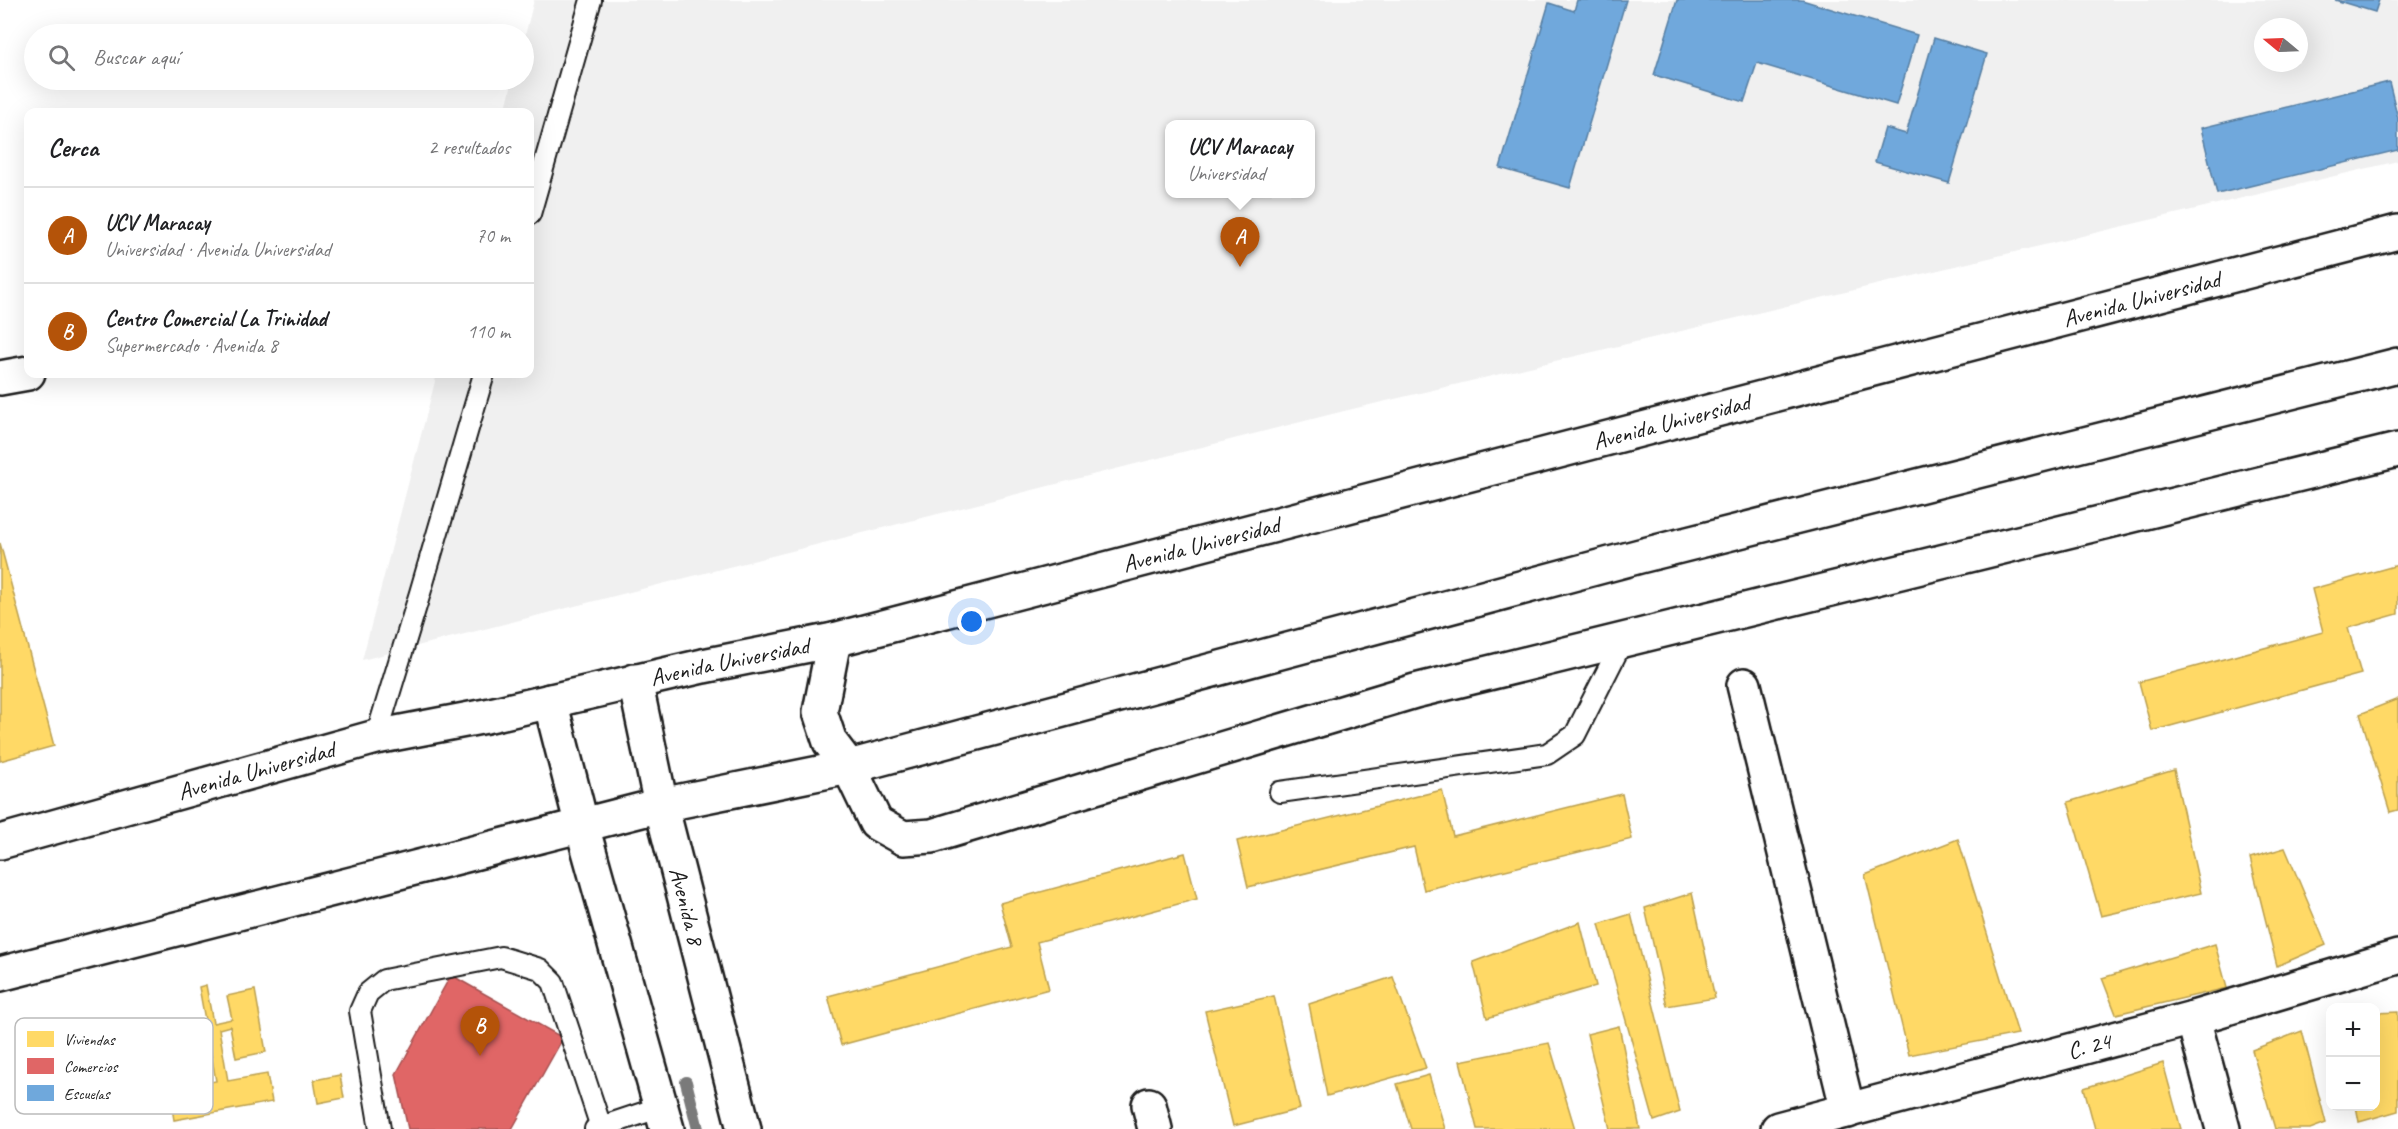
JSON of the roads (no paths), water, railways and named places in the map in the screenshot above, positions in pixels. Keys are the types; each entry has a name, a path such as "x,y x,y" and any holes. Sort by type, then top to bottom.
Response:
{"main road":[{"name":"Avenida Universidad","path":"0,842 376,737 834,640 2398,232"},
{"path":"0,974 661,805 849,768 1640,555 2398,365"},
{"path":"0,378 24,375"},
{"path":"834,640 820,712 830,742 849,768 876,823 903,838 932,836 1415,691 2398,450"},
{"name":"Avenida 8","path":"635,681 661,805 744,1129"},
{"path":"1744,685 1848,1111"},
{"path":"550,701 582,826 664,1118"},
{"name":"C. 24","path":"1778,1129 2193,1018 2398,957"},
{"path":"2193,1018 2223,1129"}],"lane":[{"path":"534,200 591,0"},
{"path":"376,737 483,378"},
{"path":"1280,792 1547,754 1575,735 1623,640"},
{"path":"381,1129 360,1011 368,993 384,981 501,957 540,969 553,982 598,1128 664,1118"}],"waterway":[{"path":"686,1082 698,1129"}],"place":[{"name":"UCV Maracay","path":"1240,267"},
{"name":"Centro Comercial La Trinidad","path":"480,1056"}]}
